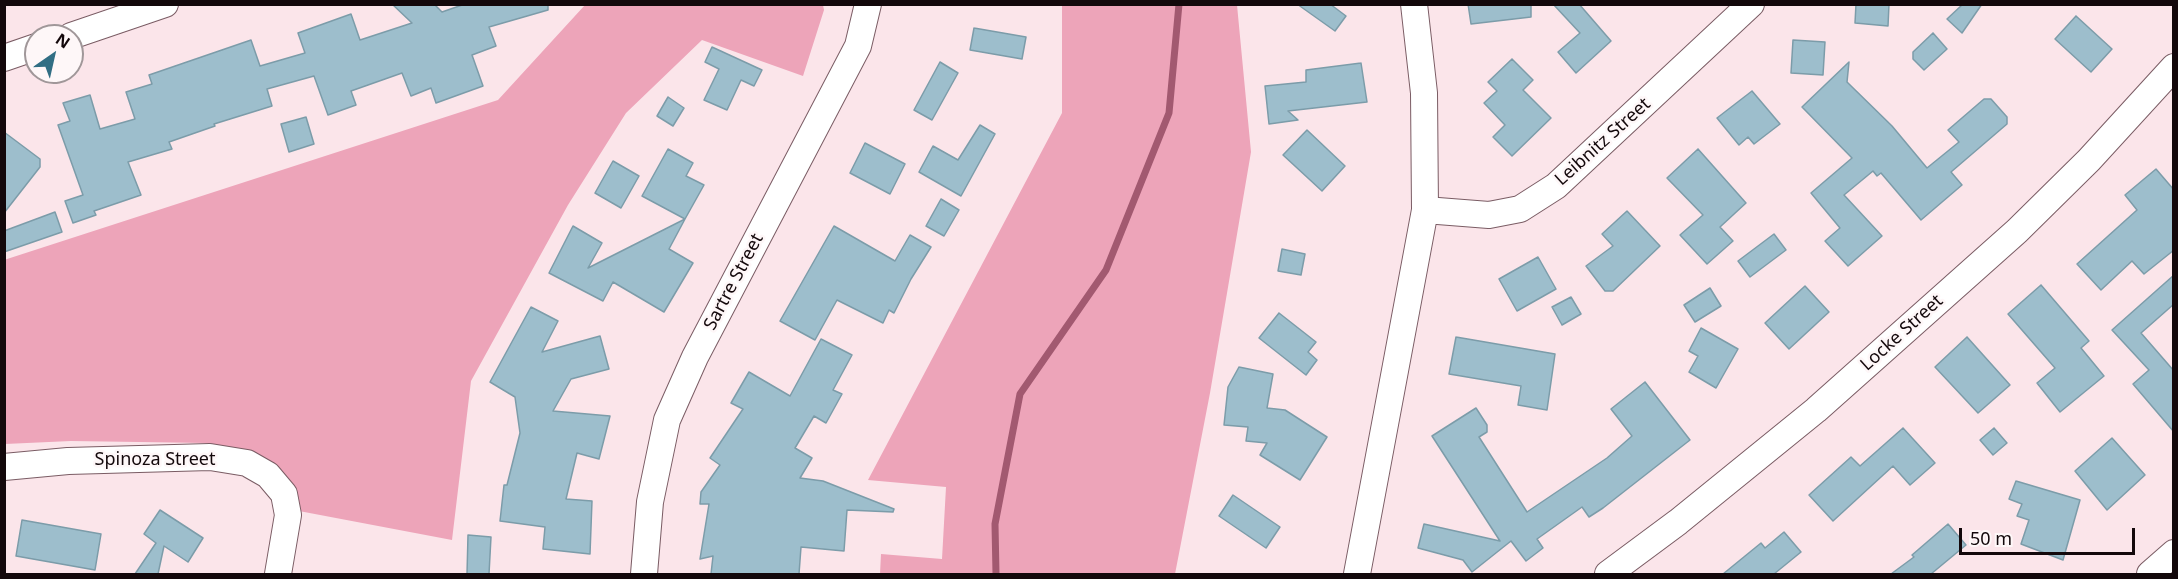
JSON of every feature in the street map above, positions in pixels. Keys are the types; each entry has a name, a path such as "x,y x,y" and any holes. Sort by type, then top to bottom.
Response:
{"street":[{"path":"84,30 133,10 165,4"},
{"name":"Sartre Street","path":"644,574 650,502 667,420 694,357 858,46 868,4"},
{"path":"1357,574 1425,210 1424,93 1414,4"},
{"name":"Leibnitz Street","path":"1425,210 1489,215 1520,209 1556,186 1751,4"},
{"path":"4,58 24,51"},
{"name":"Locke Street","path":"1608,574 1678,522 1816,410 2017,231 2089,160 2174,67"},
{"name":"Spinoza Street","path":"4,467 68,461 210,457 247,463 268,475 284,494 288,515 278,574"},
{"path":"2150,574 2174,553"}],"shaded area":[{"path":"585,5 823,5 824,10 803,76 702,40 626,113 568,205 471,381 452,540 299,511 253,453 207,443 71,441 5,444 4,260 498,100"},
{"path":"1062,5 1237,5 1251,152 1210,393 1175,574 880,574 881,554 942,559 946,487 868,480 1062,113"}],"building":[{"path":"392,4 434,4 442,12 465,4 548,4 548,10 489,27 496,46 472,55 483,86 436,103 431,88 411,96 402,73 351,91 356,105 328,115 314,76 267,89 272,106 214,124 215,126 169,142 172,149 128,162 141,195 94,211 96,215 73,223 65,201 83,195 58,125 70,121 63,103 90,95 100,129 135,119 126,92 152,84 149,75 251,40 260,66 305,53 298,33 351,14 360,40 412,23"},
{"path":"1297,4 1330,4 1346,16 1335,31"},
{"path":"1468,4 1531,4 1531,17 1471,24"},
{"path":"1553,4 1579,4 1611,41 1576,73 1558,52 1580,33"},
{"path":"1856,4 1889,4 1888,26 1855,23"},
{"path":"1963,4 1982,4 1962,33 1947,19"},
{"path":"2076,16 2112,49 2091,72 2055,39"},
{"path":"974,28 1026,37 1022,59 970,50"},
{"path":"1933,33 1947,49 1924,70 1913,59 1913,52"},
{"path":"1793,40 1825,42 1823,75 1791,73"},
{"path":"712,47 762,70 754,86 741,80 727,110 704,100 719,69 705,62"},
{"path":"1512,59 1533,80 1523,90 1551,118 1512,156 1493,137 1505,125 1484,103 1497,91 1488,82"},
{"path":"940,62 958,73 932,120 914,110"},
{"path":"1849,62 1847,82 1892,126 1927,168 1959,142 1948,130 1984,99 1991,99 2007,117 2007,124 1951,172 1962,185 1921,220 1881,173 1877,176 1873,171 1844,195 1882,236 1848,266 1825,241 1840,228 1811,193 1852,158 1802,107"},
{"path":"1361,63 1367,102 1288,111 1298,120 1269,124 1265,86 1306,82 1306,70"},
{"path":"1752,91 1780,124 1754,144 1748,137 1739,145 1717,118"},
{"path":"668,97 684,108 673,126 657,116"},
{"path":"306,117 314,144 289,152 281,124"},
{"path":"980,125 995,134 961,196 919,172 933,146 958,160"},
{"path":"1307,130 1345,166 1322,191 1283,155"},
{"path":"4,132 40,159 40,167 4,213"},
{"path":"865,143 905,164 890,194 850,173"},
{"path":"668,149 693,163 686,176 704,185 685,219 642,196"},
{"path":"1698,149 1746,203 1720,227 1733,241 1707,264 1680,235 1703,215 1667,178"},
{"path":"613,161 639,176 621,208 595,193"},
{"path":"2156,169 2174,190 2174,250 2144,274 2132,261 2101,290 2077,264 2137,210 2125,195"},
{"path":"941,199 959,210 944,236 926,226"},
{"path":"1627,211 1660,246 1613,291 1605,291 1586,266 1613,246 1602,234"},
{"path":"55,212 62,232 4,252 4,231"},
{"path":"685,219 669,249 693,263 664,312 613,282 603,301 549,273 573,226 602,243 588,268"},
{"path":"834,226 895,261 910,235 931,247 894,313 889,310 883,323 837,300 815,340 780,321"},
{"path":"1774,234 1786,250 1750,277 1738,261"},
{"path":"1282,249 1305,254 1301,275 1278,271"},
{"path":"1538,257 1556,289 1517,311 1499,279"},
{"path":"2174,275 2174,304 2141,333 2174,371 2174,432 2133,384 2149,370 2112,330"},
{"path":"2041,285 2089,341 2081,348 2104,376 2060,412 2037,383 2055,368 2008,314"},
{"path":"1805,286 1829,312 1789,349 1765,323"},
{"path":"1710,288 1721,306 1695,322 1684,305"},
{"path":"1571,297 1581,314 1562,325 1552,307"},
{"path":"531,307 558,321 542,352 600,336 609,369 571,379 553,411 610,416 599,459 577,453 566,499 592,501 590,554 543,549 545,527 500,521 504,485 507,485 520,433 515,397 490,382"},
{"path":"1279,313 1316,342 1308,352 1317,360 1306,375 1259,338"},
{"path":"1701,328 1738,349 1716,388 1689,372 1698,356 1689,351"},
{"path":"1456,337 1555,354 1547,410 1518,405 1521,386 1449,374"},
{"path":"1967,337 2010,385 1978,413 1935,367"},
{"path":"821,339 852,355 833,390 842,394 826,423 814,416 795,448 812,458 800,478 823,481 894,509 893,512 847,510 844,551 801,547 799,574 711,574 713,556 700,559 709,504 700,504 701,492 720,465 710,458 743,409 731,403 749,372 790,396"},
{"path":"1239,367 1273,374 1267,408 1285,410 1327,437 1300,480 1260,455 1267,443 1246,441 1248,427 1224,425 1228,387"},
{"path":"1645,382 1690,440 1603,508 1589,517 1582,507 1537,539 1543,548 1526,561 1511,541 1472,572 1463,560 1418,548 1424,524 1500,541 1432,436 1476,408 1487,425 1487,432 1479,437 1527,512 1607,458 1632,436 1611,409"},
{"path":"1903,428 1935,463 1910,485 1893,466 1833,521 1809,495 1851,457 1860,466"},
{"path":"1994,428 2007,443 1993,455 1980,440"},
{"path":"2112,438 2145,475 2107,510 2075,471"},
{"path":"2016,481 2080,500 2063,560 2021,544 2029,520 2017,516 2022,504 2009,499"},
{"path":"1233,495 1280,527 1266,548 1219,516"},
{"path":"160,510 203,538 188,562 164,546 158,574 135,574 156,543 144,534"},
{"path":"22,520 101,534 95,570 16,556"},
{"path":"1948,524 1966,545 1931,574 1891,574 1914,557 1912,555"},
{"path":"1784,532 1801,552 1774,574 1723,574 1761,543 1765,548"},
{"path":"468,535 491,537 489,574 467,574"}],"waterway":[{"path":"996,574 995,524 1020,394 1106,270 1169,113 1179,4"}]}
